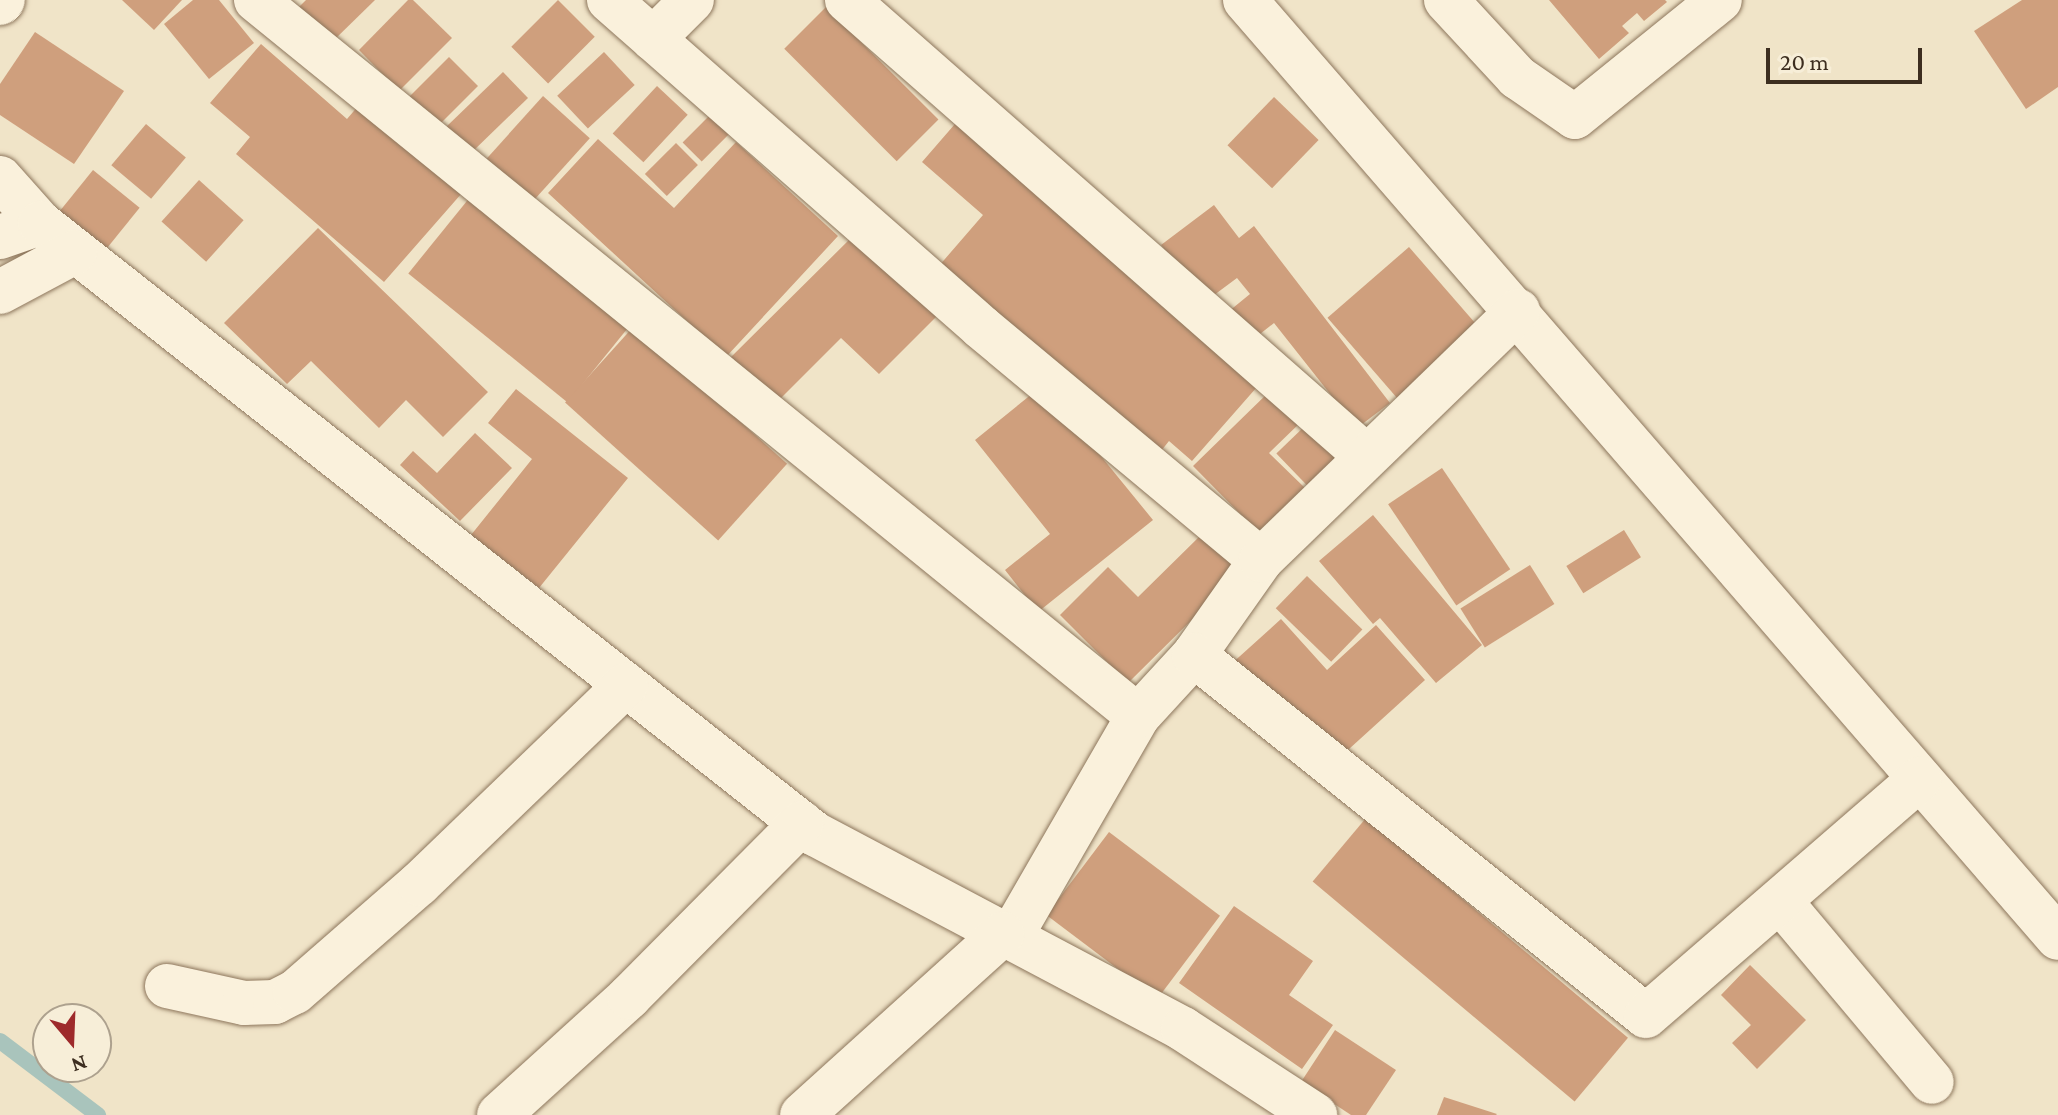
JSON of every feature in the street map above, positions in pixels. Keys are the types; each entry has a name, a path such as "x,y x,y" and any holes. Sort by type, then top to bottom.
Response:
{"street":[{"path":"256,0 1138,716"},
{"path":"609,0 981,327 1261,560"},
{"path":"653,39 692,0"},
{"path":"847,0 1366,456"},
{"path":"1245,0 1518,311 2058,938"},
{"path":"1446,0 1517,77 1575,117 1720,0"},
{"path":"0,178 20,230 75,252 815,834 1183,1029 1315,1115"},
{"path":"0,292 75,252"},
{"path":"802,1115 1006,936 1138,716 1194,655 1261,560 1518,311"},
{"path":"1194,655 1646,1016 1920,779"},
{"path":"167,986 244,1003 275,1002 295,992 419,884 626,685"},
{"path":"499,1115 629,997 802,823"},
{"path":"1780,901 1932,1082"}],"building":[{"path":"122,0 182,0 154,30"},
{"path":"193,0 219,0 254,43 209,79 164,24"},
{"path":"306,0 375,0 331,43 297,9"},
{"path":"408,0 413,0 452,38 399,91 359,50"},
{"path":"558,0 595,37 548,83 511,47"},
{"path":"1549,0 1667,2 1644,21 1637,13 1622,26 1629,33 1599,59"},
{"path":"2022,0 2058,0 2058,87 2026,109 1974,31"},
{"path":"826,7 938,119 897,161 784,49"},
{"path":"35,32 124,91 74,164 0,115 0,84"},
{"path":"261,44 347,119 359,105 462,193 384,282 236,154 250,137 210,103"},
{"path":"604,52 635,85 588,129 557,96"},
{"path":"449,57 478,86 436,128 407,99"},
{"path":"503,72 528,98 470,154 445,128"},
{"path":"657,86 688,115 643,162 613,134"},
{"path":"543,96 590,138 534,201 487,158"},
{"path":"1274,97 1319,140 1272,188 1227,145"},
{"path":"713,112 732,131 702,161 683,142"},
{"path":"961,117 1264,379 1192,461 1169,441 1157,456 938,267 983,215 922,162"},
{"path":"146,124 186,157 151,199 111,165"},
{"path":"598,139 674,208 736,142 838,236 726,357 548,193"},
{"path":"676,143 698,165 667,196 645,174"},
{"path":"93,170 140,208 106,249 60,211"},
{"path":"199,180 244,220 206,262 162,222"},
{"path":"475,191 634,320 568,402 408,273"},
{"path":"1214,205 1239,238 1254,226 1390,403 1357,428 1274,323 1251,341 1228,312 1250,294 1237,278 1206,301 1161,245"},
{"path":"318,228 488,392 443,437 406,400 379,428 311,361 287,384 224,323"},
{"path":"856,233 939,314 879,374 841,338 774,405 728,360"},
{"path":"1409,247 1482,331 1400,402 1327,318"},
{"path":"634,326 787,464 718,540 565,403"},
{"path":"1043,385 1153,520 1038,612 1005,570 1050,534 975,440"},
{"path":"1273,388 1304,419 1269,453 1305,488 1259,533 1193,466"},
{"path":"516,389 628,478 539,588 471,535 532,459 488,423"},
{"path":"1308,423 1344,460 1312,491 1276,454"},
{"path":"475,433 512,468 460,521 400,465 413,451 437,473"},
{"path":"1442,468 1510,569 1456,605 1388,504"},
{"path":"1373,515 1482,645 1436,683 1380,618 1373,624 1319,561"},
{"path":"1624,530 1641,557 1583,593 1566,566"},
{"path":"1201,535 1240,572 1128,683 1060,615 1108,567 1138,597"},
{"path":"1530,565 1554,604 1485,647 1460,608"},
{"path":"1307,576 1362,629 1331,662 1276,608"},
{"path":"1281,619 1327,670 1376,625 1425,680 1338,759 1275,691 1263,703 1229,666"},
{"path":"1366,818 1628,1038 1575,1101 1313,882"},
{"path":"1109,832 1220,916 1157,999 1046,915"},
{"path":"1234,906 1313,961 1289,995 1333,1025 1302,1069 1179,983"},
{"path":"1750,965 1806,1020 1757,1069 1732,1043 1751,1025 1721,995"},
{"path":"1335,1030 1396,1070 1366,1115 1351,1115 1301,1082"},
{"path":"1444,1097 1497,1114 1437,1115"}],"waterway":[{"path":"0,1041 98,1115"}]}
